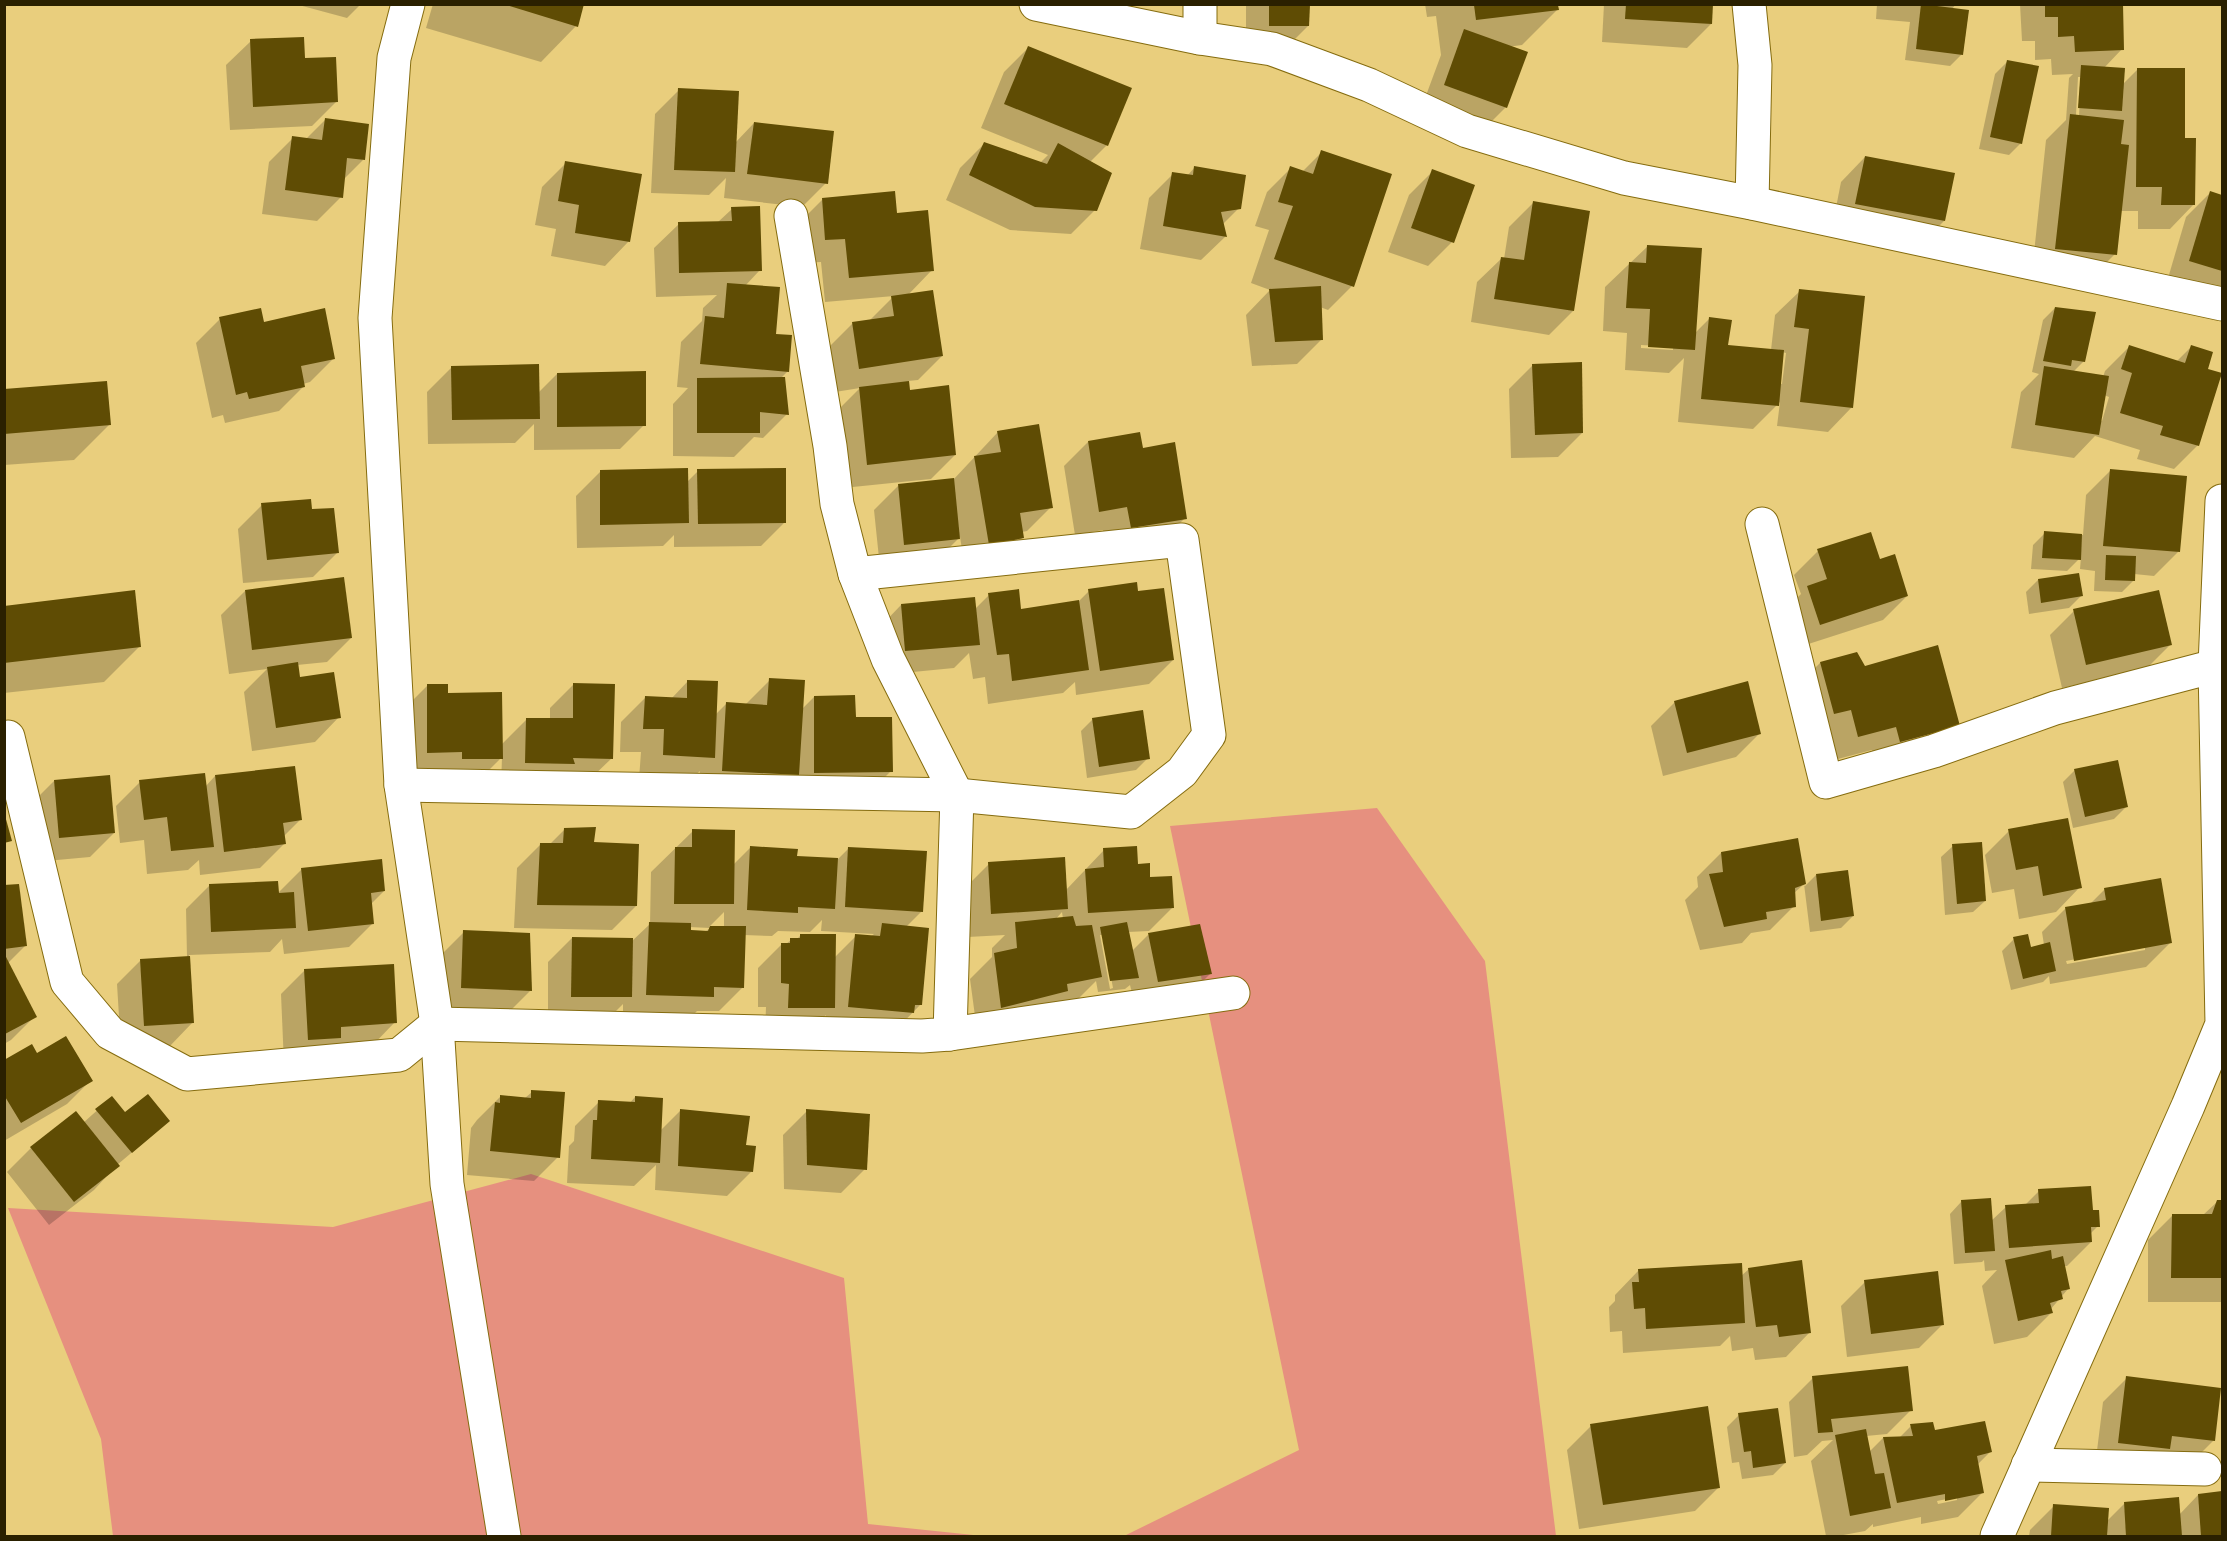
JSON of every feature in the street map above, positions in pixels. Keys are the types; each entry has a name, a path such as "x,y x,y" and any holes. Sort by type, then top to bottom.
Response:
{"street":[{"path":"408,4 394,58 375,318 401,785 437,1024 447,1184 504,1536"},
{"path":"1036,4 1200,38 1272,49 1369,86 1478,134 1624,178 1752,203 2223,304"},
{"path":"1200,4 1200,38"},
{"path":"1749,4 1755,65 1752,203"},
{"path":"791,216 830,446 837,504 855,574 888,659 957,795 950,1034"},
{"path":"1997,1536 2222,1024 2215,666 2223,501"},
{"path":"1762,524 1826,782 1934,752 2055,708 2215,666"},
{"path":"401,785 957,795 1131,812 1182,772 1209,735 1182,540 855,574"},
{"path":"8,736 67,982 110,1033 187,1074 399,1055 437,1024 922,1036 950,1034 1233,993"},
{"path":"2028,1465 2205,1469"}],"shaded area":[{"path":"1377,808 1485,961 1556,1536 1124,1536 1299,1450 1170,826"},
{"path":"531,1174 844,1278 868,1524 983,1536 113,1536 101,1439 8,1208 333,1227"}],"building":[{"path":"503,4 584,4 578,27"},
{"path":"1626,4 1713,4 1712,24 1625,19"},
{"path":"1921,4 1969,10 1963,55 1916,49"},
{"path":"2045,4 2123,4 2124,50 2075,52 2074,36 2058,37 2058,17 2045,17"},
{"path":"1269,5 1310,5 1309,26 1269,26"},
{"path":"1474,5 1558,5 1559,10 1476,20"},
{"path":"1464,29 1528,52 1507,108 1444,85"},
{"path":"304,37 305,58 336,57 338,102 253,107 250,39"},
{"path":"1028,46 1132,88 1108,146 1004,104"},
{"path":"2007,60 2039,66 2022,144 1990,137"},
{"path":"2081,65 2125,68 2122,111 2078,108"},
{"path":"2137,68 2185,68 2185,138 2196,138 2195,205 2161,205 2162,187 2136,187"},
{"path":"678,88 739,91 735,172 674,170"},
{"path":"2070,114 2124,120 2121,144 2129,145 2117,255 2055,249"},
{"path":"325,118 369,124 365,160 347,158 343,198 285,190 292,136 322,140"},
{"path":"754,122 834,131 828,184 747,174"},
{"path":"984,142 1047,164 1058,143 1112,173 1097,211 1035,207 969,175"},
{"path":"1321,150 1392,174 1354,287 1274,259 1293,206 1278,202 1290,166 1313,174"},
{"path":"1865,156 1955,173 1945,221 1855,204"},
{"path":"565,161 642,174 630,242 575,233 579,205 558,201"},
{"path":"1194,166 1246,175 1241,209 1221,212 1227,237 1163,226 1172,172 1193,175"},
{"path":"1432,169 1475,185 1454,243 1411,228"},
{"path":"895,191 897,213 928,210 934,271 849,278 845,239 825,240 822,198"},
{"path":"2210,191 2222,195 2222,271 2189,261"},
{"path":"1533,201 1590,211 1574,311 1494,299 1501,257 1524,260"},
{"path":"760,206 762,271 679,273 678,222 732,221 731,207"},
{"path":"1647,245 1702,248 1695,350 1648,347 1650,309 1626,308 1629,262 1646,263"},
{"path":"727,283 780,287 776,334 792,335 789,372 700,364 705,316 724,318"},
{"path":"1321,286 1323,340 1275,342 1269,289"},
{"path":"1799,289 1865,296 1853,408 1800,402 1809,329 1794,327"},
{"path":"933,290 943,356 859,369 852,322 894,316 891,296"},
{"path":"2055,307 2096,312 2085,362 2072,360 2071,366 2043,361"},
{"path":"261,308 264,322 325,308 335,359 301,366 305,387 249,399 247,392 236,395 219,317"},
{"path":"1709,317 1732,320 1728,345 1784,350 1779,406 1701,399"},
{"path":"2129,345 2185,363 2191,345 2213,352 2208,369 2222,373 2199,446 2160,435 2163,426 2120,413 2132,373 2121,369"},
{"path":"1582,362 1583,433 1535,435 1532,364"},
{"path":"539,364 540,419 452,420 451,366"},
{"path":"2044,366 2109,376 2099,435 2035,425"},
{"path":"646,371 646,426 557,427 557,373"},
{"path":"785,377 789,415 760,412 760,433 697,433 697,378"},
{"path":"107,381 111,425 4,434 4,389"},
{"path":"909,381 910,390 949,385 956,455 867,465 859,387"},
{"path":"1039,424 1053,508 1020,513 1024,538 989,545 974,456 1001,452 997,431"},
{"path":"1140,432 1143,448 1175,442 1187,519 1131,528 1127,507 1099,512 1088,441"},
{"path":"688,468 689,523 600,525 600,470"},
{"path":"786,468 786,523 698,524 697,469"},
{"path":"2110,469 2187,476 2180,552 2103,546"},
{"path":"954,478 960,539 904,545 898,484"},
{"path":"311,499 312,509 334,508 339,553 267,560 261,503"},
{"path":"2044,531 2082,534 2081,560 2042,558"},
{"path":"1871,532 1880,559 1895,554 1908,596 1820,625 1807,586 1827,579 1817,549"},
{"path":"2106,555 2136,556 2135,581 2105,580"},
{"path":"2079,573 2083,596 2041,603 2038,579"},
{"path":"344,577 352,638 252,650 245,590"},
{"path":"1137,582 1138,591 1164,588 1174,660 1100,671 1088,589"},
{"path":"1019,589 1021,609 1079,600 1089,670 1012,681 1009,654 997,655 988,593"},
{"path":"135,590 141,647 4,663 4,606"},
{"path":"2159,590 2172,645 2086,665 2073,609"},
{"path":"975,597 980,645 905,651 901,604"},
{"path":"1938,645 1960,726 1900,742 1896,727 1858,737 1851,710 1834,714 1820,662 1857,652 1865,666"},
{"path":"298,662 300,677 334,672 341,718 276,728 267,667"},
{"path":"769,678 805,680 799,775 722,771 726,702 767,705"},
{"path":"687,680 718,681 715,758 663,755 664,729 643,729 645,696 687,698"},
{"path":"1748,681 1761,734 1687,753 1674,701"},
{"path":"573,683 615,684 613,759 573,758 575,764 525,763 526,718 573,718"},
{"path":"427,684 448,684 448,693 502,692 503,759 462,759 462,752 427,753"},
{"path":"855,695 856,717 892,717 893,772 814,773 814,696"},
{"path":"1143,710 1150,759 1099,767 1092,718"},
{"path":"2118,760 2128,807 2085,817 2074,769"},
{"path":"295,766 302,820 283,823 286,844 224,852 215,775"},
{"path":"205,773 214,847 171,851 167,817 144,820 139,780"},
{"path":"110,775 115,833 59,838 54,780"},
{"path":"4,812 12,841 4,843"},
{"path":"2068,818 2082,888 2043,896 2038,866 2016,870 2008,829"},
{"path":"596,827 594,842 639,844 637,906 537,905 540,843 563,843 564,828"},
{"path":"692,829 735,830 734,904 674,904 675,847 692,847"},
{"path":"1798,838 1806,884 1795,888 1796,907 1766,912 1767,919 1724,927 1709,874 1723,872 1721,852"},
{"path":"1982,842 1986,901 1957,904 1952,844"},
{"path":"750,846 798,849 797,856 838,858 835,909 798,907 798,913 747,910"},
{"path":"1137,846 1138,864 1150,863 1150,877 1172,876 1174,908 1088,913 1085,869 1104,867 1103,848"},
{"path":"848,847 927,851 923,912 845,907"},
{"path":"1065,857 1068,909 991,914 988,862"},
{"path":"382,859 385,891 371,893 374,924 308,931 301,868"},
{"path":"1848,870 1854,916 1821,921 1816,874"},
{"path":"2161,878 2172,943 2074,961 2065,907 2106,900 2104,888"},
{"path":"278,881 279,893 294,892 296,928 211,932 209,884"},
{"path":"19,884 27,946 4,949 4,885"},
{"path":"1073,916 1076,926 1092,925 1102,977 1067,984 1068,991 1001,1008 994,953 1017,948 1015,922"},
{"path":"649,922 691,923 691,930 708,931 710,926 746,926 744,988 714,987 714,997 646,995"},
{"path":"1127,922 1139,978 1110,981 1100,927"},
{"path":"882,923 929,928 922,1005 915,1005 914,1013 848,1007 855,934 880,936"},
{"path":"1200,924 1212,974 1158,982 1148,933"},
{"path":"463,930 530,933 532,991 461,988"},
{"path":"800,934 836,934 835,1008 788,1008 789,984 781,983 781,943 790,943 790,938 800,938"},
{"path":"2028,934 2031,947 2050,942 2056,971 2023,979 2013,937"},
{"path":"572,937 633,938 632,997 571,997"},
{"path":"5,955 37,1017 5,1034"},
{"path":"190,956 194,1023 144,1026 140,959"},
{"path":"394,964 397,1023 341,1027 341,1038 308,1040 304,969"},
{"path":"66,1036 93,1081 21,1123 4,1095 4,1060 32,1044 37,1053"},
{"path":"531,1090 565,1092 560,1158 490,1151 495,1102 500,1103 500,1095 531,1098"},
{"path":"148,1094 170,1121 132,1153 95,1109 112,1096 125,1112"},
{"path":"635,1096 663,1098 660,1163 591,1159 593,1120 597,1120 598,1100 635,1102"},
{"path":"680,1109 750,1116 746,1145 756,1146 753,1172 678,1166"},
{"path":"806,1109 870,1114 867,1170 807,1165"},
{"path":"76,1111 120,1166 74,1202 30,1147"},
{"path":"2091,1186 2093,1210 2099,1210 2100,1227 2091,1227 2092,1242 2009,1248 2005,1205 2039,1203 2038,1189"},
{"path":"1991,1198 1995,1251 1965,1253 1961,1200"},
{"path":"2217,1200 2222,1200 2222,1278 2171,1278 2172,1214 2212,1214"},
{"path":"2051,1250 2052,1259 2063,1256 2070,1289 2061,1291 2063,1299 2050,1303 2053,1313 2018,1321 2005,1260"},
{"path":"1802,1260 1811,1333 1779,1337 1777,1325 1756,1327 1748,1268"},
{"path":"1742,1263 1745,1323 1646,1329 1645,1308 1634,1309 1632,1282 1639,1282 1638,1269"},
{"path":"1938,1271 1944,1325 1871,1334 1864,1280"},
{"path":"1908,1366 1913,1411 1831,1419 1833,1432 1818,1433 1812,1376"},
{"path":"2126,1376 2221,1388 2215,1441 2172,1436 2170,1449 2118,1443"},
{"path":"1708,1406 1720,1488 1603,1505 1590,1424"},
{"path":"1778,1408 1786,1463 1753,1468 1751,1451 1744,1452 1738,1413"},
{"path":"1985,1421 1992,1452 1977,1456 1984,1493 1945,1501 1945,1494 1897,1503 1883,1437 1913,1436 1910,1424 1933,1422 1935,1430"},
{"path":"1866,1429 1875,1474 1884,1473 1891,1508 1850,1516 1835,1435"},
{"path":"2222,1491 2222,1536 2201,1536 2198,1494"},
{"path":"2179,1497 2182,1536 2126,1536 2124,1502"},
{"path":"2053,1504 2109,1508 2107,1536 2051,1536"}]}
